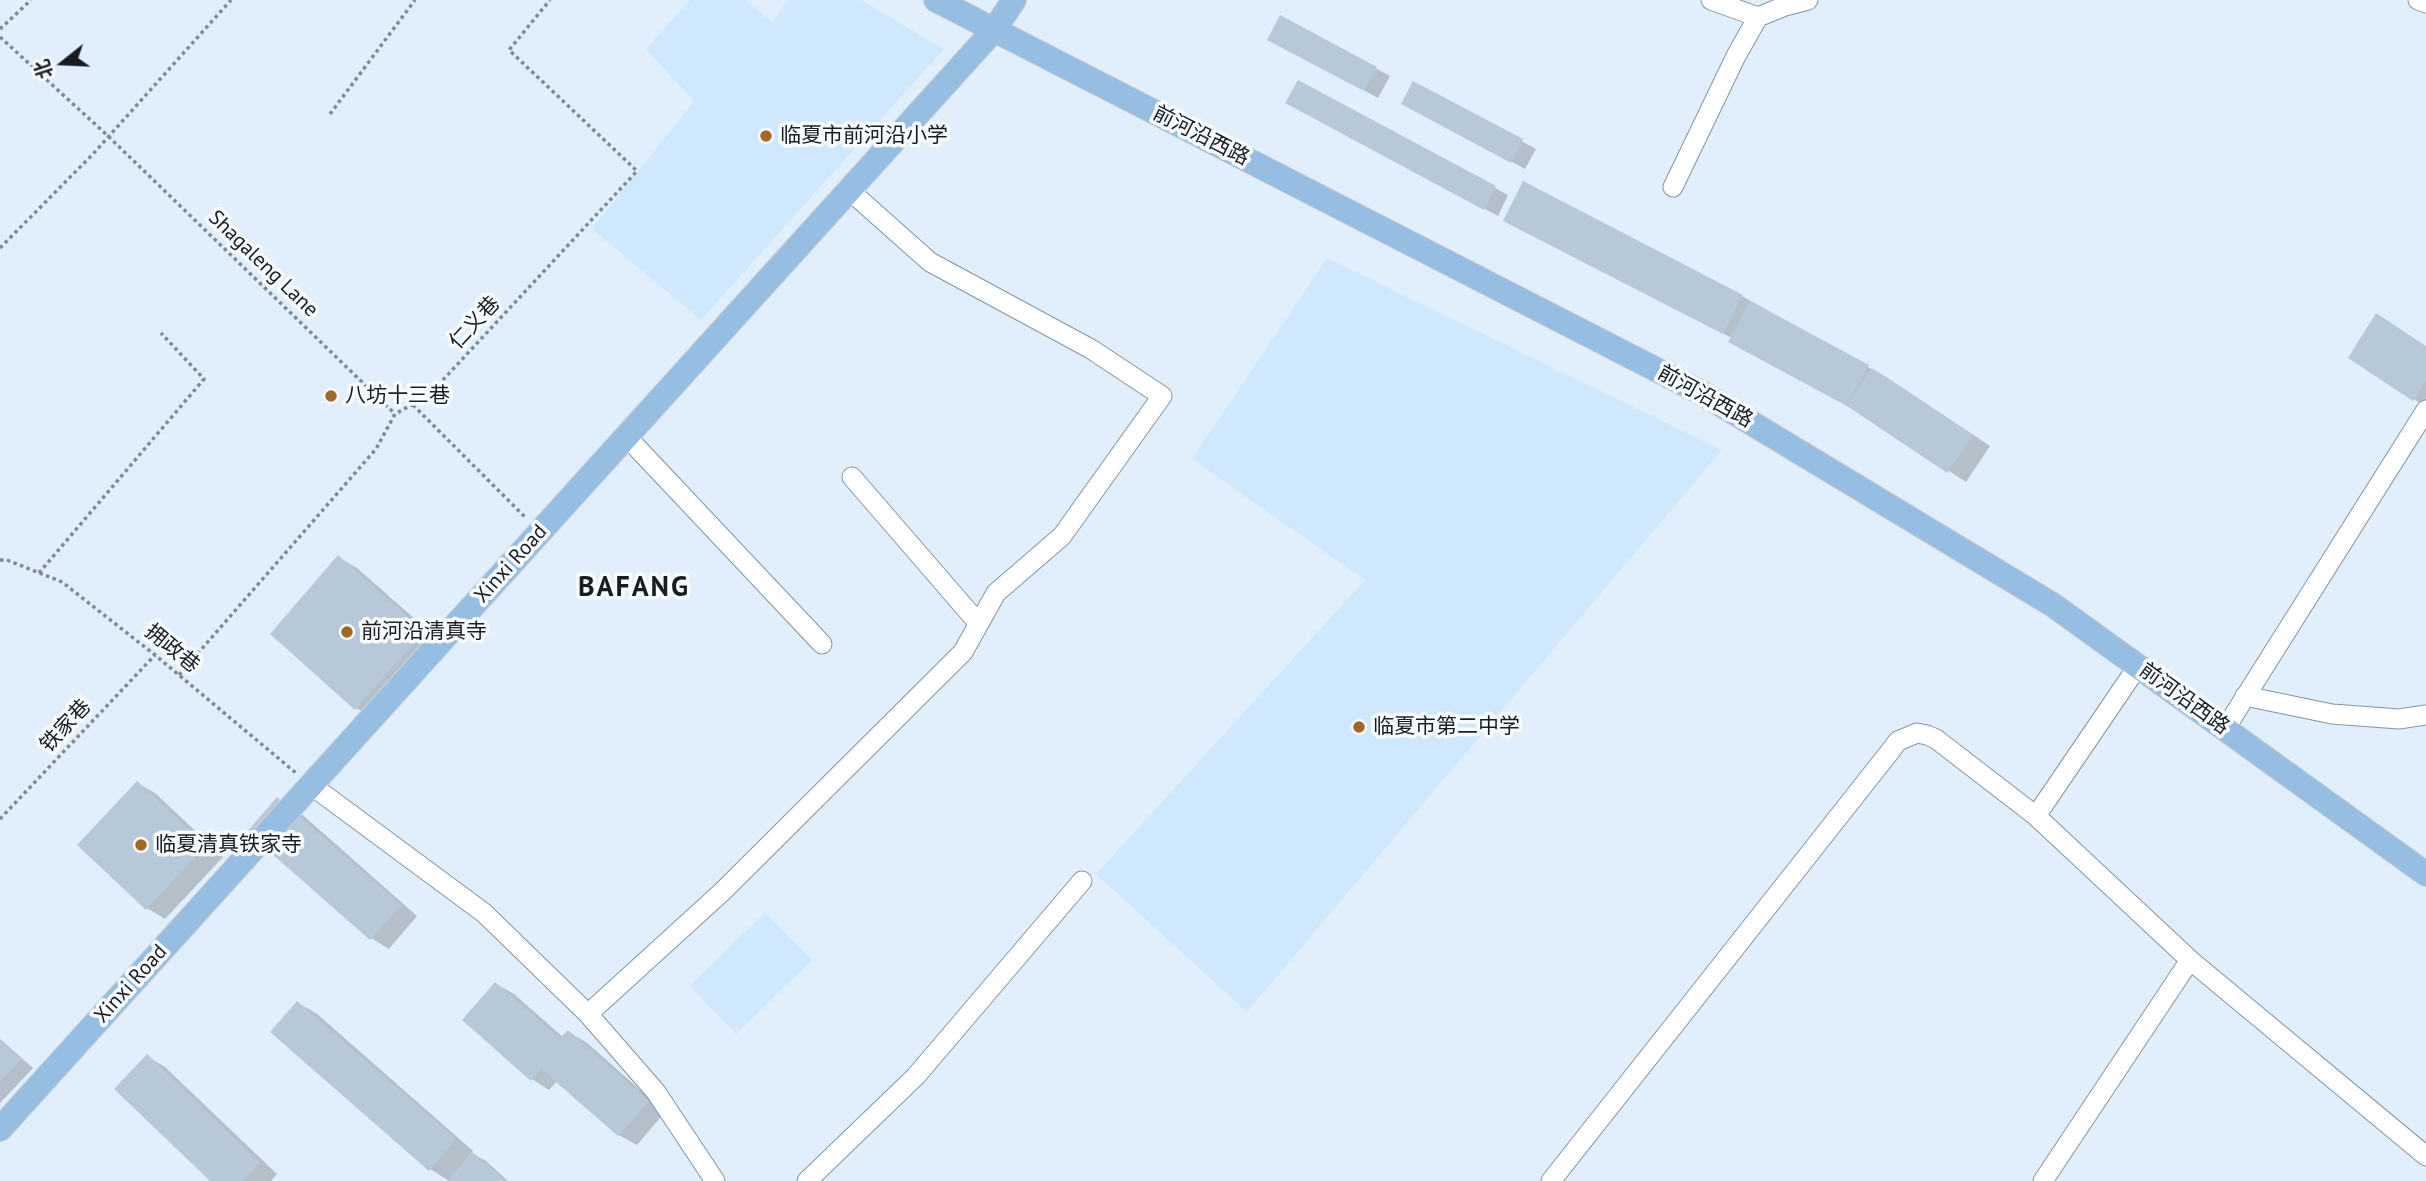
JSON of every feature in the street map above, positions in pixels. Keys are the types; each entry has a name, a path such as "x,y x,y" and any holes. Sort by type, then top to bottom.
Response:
{"main road":[{"name":"前河沿西路","path":"936,0 1700,392 2053,605 2426,874"},
{"name":"Xinxi Road","path":"0,1129 994,30 1014,0"}],"street":[{"path":"1711,0 1758,17"},
{"path":"1673,187 1736,56 1758,17 1808,0"},
{"path":"2418,0 2426,3"},
{"path":"588,1014 733,881 963,652 996,593 1062,536 1162,396 1091,349 930,262 849,190"},
{"path":"2225,729 2426,410"},
{"path":"626,436 822,644"},
{"path":"852,477 979,624"},
{"path":"2036,816 2138,666"},
{"path":"2245,696 2332,714 2399,719 2426,715"},
{"path":"1551,1181 1898,741 1917,733 1936,739 2036,816 2190,960 2426,1156"},
{"path":"311,785 484,913 588,1014 656,1092 715,1181"},
{"path":"807,1181 916,1076 1082,881"},
{"path":"2043,1181 2190,960"}],"path":[{"path":"0,29 30,0"},
{"path":"0,248 108,136 231,0"},
{"path":"330,114 415,0"},
{"name":"仁义巷","path":"395,414 428,396 637,171 509,50 550,0"},
{"name":"Shagaleng Lane","path":"0,37 108,136 395,414"},
{"path":"39,573 204,379 161,333"},
{"path":"413,405 540,531"},
{"path":"179,675 376,449 395,414"},
{"name":"拥政巷","path":"0,560 7,560 62,582 155,655 311,785"},
{"name":"铁家巷","path":"0,819 155,655"}],"shaded area":[{"name":"临夏市前河沿小学","path":"690,0 745,0 772,22 788,0 861,0 944,49 701,320 592,229 694,101 646,49"},
{"name":"临夏市第二中学","path":"1327,258 1722,450 1247,1012 1096,874 1365,580 1192,459"},
{"path":"765,912 812,960 736,1034 690,986"}],"building":[{"path":"1280,15 1377,67 1364,91 1267,40"},
{"path":"1298,80 1496,186 1484,210 1285,103"},
{"path":"1413,81 1523,139 1511,163 1401,104"},
{"path":"1523,181 1743,295 1723,334 1503,221"},
{"path":"1750,301 1869,365 1849,402 1872,368 1973,435 1947,473 1847,406 1728,342"},
{"path":"2376,313 2426,346 2426,381 2413,401 2348,358"},
{"name":"前河沿清真寺","path":"338,555 424,631 355,710 270,634"},
{"name":"临夏清真铁家寺","path":"137,781 206,845 146,910 77,845"},
{"path":"277,797 401,905 370,940 247,832"},
{"path":"495,982 560,1038 568,1030 649,1101 618,1136 541,1069 531,1081 462,1020"},
{"path":"297,1001 456,1139 429,1171 270,1032"},
{"path":"0,1040 21,1059 0,1082"},
{"path":"147,1054 260,1163 243,1181 210,1181 114,1089"},
{"path":"472,1152 506,1181 447,1181"}],"place":[{"name":"临夏市前河沿小学","path":"766,136"},
{"name":"八坊十三巷","path":"331,396"},
{"name":"前河沿清真寺","path":"347,632"},
{"name":"临夏市第二中学","path":"1359,727"},
{"name":"临夏清真铁家寺","path":"141,845"}],"district":[{"name":"BAFANG","path":"634,588"}]}
